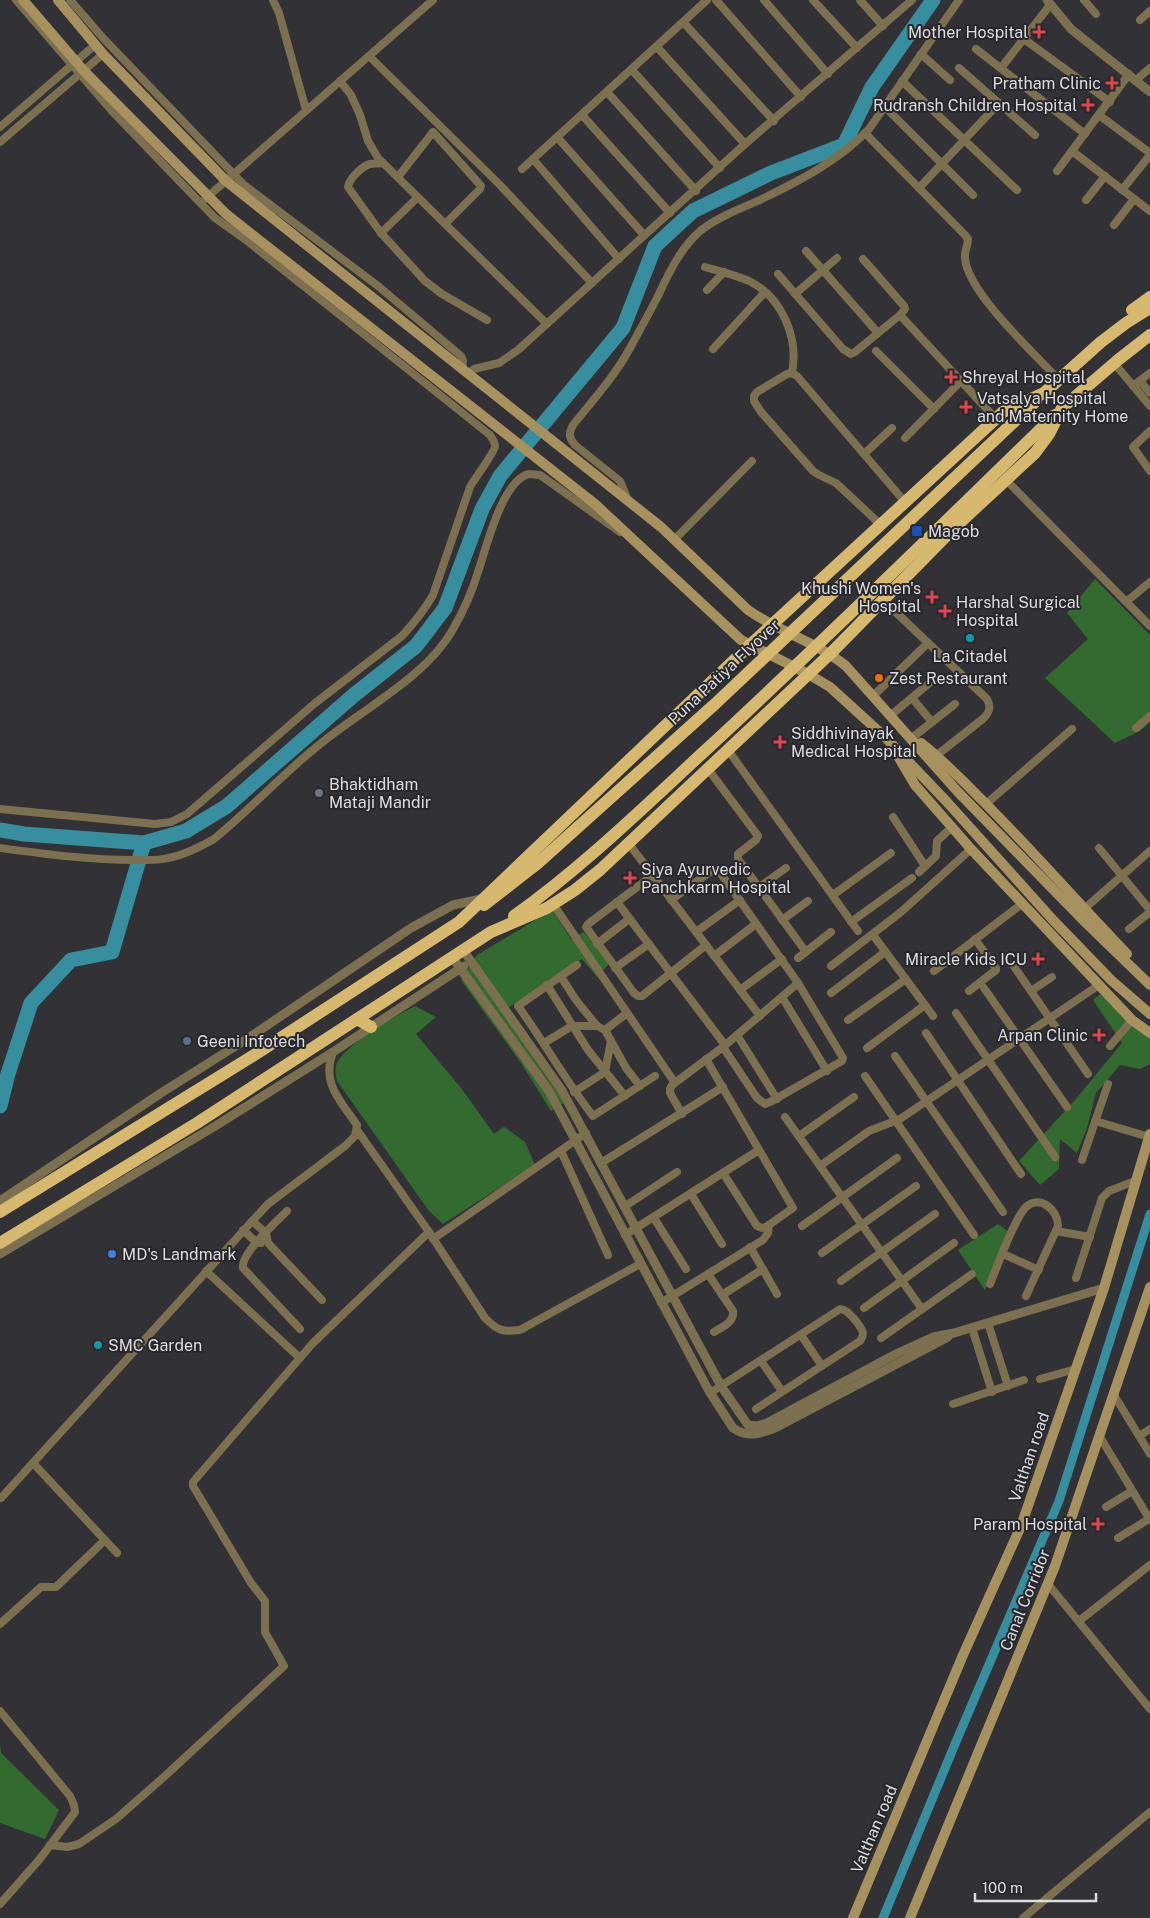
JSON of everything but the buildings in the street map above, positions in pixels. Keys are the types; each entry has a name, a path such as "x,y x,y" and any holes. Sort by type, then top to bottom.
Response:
{"highway":[{"path":"1101,342 1122,317 1150,297"},
{"path":"0,1212 259,1052 459,922 750,645 1003,412 1044,393 1101,342 1150,308"},
{"path":"0,1243 197,1123 491,932 556,885 626,824 837,627 1062,408 1116,361 1150,335"},
{"path":"1116,361 1150,346"},
{"name":"Puna Patiya Flyover","path":"459,922 514,883 715,704 1044,393"},
{"path":"491,932 552,904 594,875 629,844 830,654 954,528 1035,453 1049,434 1062,408"},
{"path":"357,1019 371,1027"},
{"path":"197,1123 212,1128"},
{"path":"43,1186 45,1172"},
{"path":"74,1198 94,1198"}],"main road":[{"path":"23,0 74,64 204,200 226,214 595,504 734,634 750,645 830,687 886,738 948,802 1052,920 1111,980 1150,1014"},
{"path":"58,0 103,54 230,178 481,385 628,500 674,540 748,610 772,625 830,654 846,666 958,792 1087,924 1150,985"},
{"path":"902,729 937,755 1019,837 1084,909 1150,976"},
{"path":"886,738 916,785 971,849 1132,1020 1150,1033"},
{"name":"Valthan road","path":"853,1918 963,1655 1020,1526 1104,1288 1149,1135"},
{"name":"Canal Corridor","path":"910,1918 1048,1584 1147,1304 1150,1286"}],"street":[{"path":"16,0 74,64"},
{"path":"70,0 230,178"},
{"path":"273,0 279,13 306,110"},
{"path":"0,809 155,824 171,822 188,814 314,704 402,636 424,612 433,595 470,487 494,453 495,442 490,435 261,252 215,218 204,200 433,0"},
{"path":"522,169 708,0"},
{"path":"716,0 801,97"},
{"path":"764,0 828,74"},
{"path":"813,0 857,48"},
{"path":"860,0 883,26"},
{"path":"628,500 624,486 620,481 575,445 570,439 569,433 629,350 678,256 688,242 721,218 765,198 848,149 864,133 959,0"},
{"path":"1084,0 1096,14"},
{"path":"465,372 499,363 518,350 746,144 883,26 908,1"},
{"path":"1001,68 1024,39 1049,2 1071,29 1150,92"},
{"path":"1140,20 1150,12"},
{"path":"684,23 774,121"},
{"path":"1024,39 1110,102"},
{"path":"0,127 95,45"},
{"path":"657,47 746,144"},
{"path":"976,49 1085,134"},
{"path":"0,142 103,54"},
{"path":"921,54 950,80"},
{"path":"369,56 500,184 592,283"},
{"path":"959,68 1034,135"},
{"path":"1057,171 1110,102 1133,77 1150,68"},
{"path":"632,70 720,168"},
{"path":"340,81 351,94 368,141 383,163 548,324"},
{"path":"902,81 1017,190"},
{"path":"607,92 696,191"},
{"path":"919,188 999,103"},
{"path":"884,106 973,195"},
{"path":"582,115 670,213"},
{"path":"1100,115 1150,154 1122,190"},
{"path":"398,177 433,132 440,126"},
{"path":"433,132 481,186 445,224"},
{"path":"864,133 968,239 964,257 969,277 978,291 1059,380"},
{"path":"557,137 644,235"},
{"path":"1072,151 1150,211"},
{"path":"532,160 619,259"},
{"path":"383,163 371,164 363,168 348,183 348,187 382,233 425,281 442,294 487,320"},
{"path":"1086,200 1105,176"},
{"path":"382,233 417,198"},
{"path":"1114,225 1134,199"},
{"path":"806,251 878,333"},
{"path":"795,294 837,258"},
{"path":"778,274 847,352 855,352 905,309 863,260"},
{"path":"705,267 750,282 765,292 781,310 794,351 792,373"},
{"path":"707,290 724,272"},
{"path":"713,349 765,292"},
{"path":"900,315 996,419"},
{"path":"876,351 934,409"},
{"path":"1116,361 1136,383 1150,406"},
{"path":"881,525 836,482 813,471 757,406 754,396 757,392 787,374 792,373 797,376 905,502"},
{"path":"1136,383 1150,373"},
{"path":"905,438 961,381"},
{"path":"1136,383 1150,393"},
{"path":"864,454 892,428"},
{"path":"1150,431 1133,447 1150,472"},
{"path":"674,540 752,461"},
{"path":"0,848 92,860 151,860 168,859 198,848 214,839 323,741 409,678 438,650 452,632 466,604 488,537 506,495 520,479 529,474 540,475 545,478 638,545"},
{"path":"1006,480 1150,626"},
{"path":"1126,602 1150,582"},
{"path":"883,600 986,699 990,706 989,712 984,718 937,755"},
{"path":"873,696 928,643"},
{"path":"890,716 933,680"},
{"path":"912,698 932,722"},
{"path":"913,737 954,704"},
{"path":"1136,728 1150,716"},
{"path":"986,804 1072,729"},
{"path":"728,750 858,931"},
{"path":"708,768 758,836 756,840 737,856 758,888 806,952"},
{"path":"893,817 922,869 936,856 937,841 952,827"},
{"path":"629,844 760,1016"},
{"path":"1099,848 1149,907 1128,929"},
{"path":"831,966 901,912 971,849"},
{"path":"1084,909 1150,851"},
{"path":"833,895 891,853"},
{"path":"758,888 786,868"},
{"path":"617,902 724,1046 760,1102 765,1104 777,1099 840,1064 843,1058 798,984 740,900 716,869 671,900"},
{"path":"653,875 588,924 586,928 615,968 638,996 642,996 706,945"},
{"path":"851,922 912,878"},
{"path":"0,1201 161,1093 250,1037 411,928 453,905 481,899"},
{"path":"696,932 740,900"},
{"path":"782,920 808,901"},
{"path":"934,971 1023,903"},
{"path":"552,904 676,1082"},
{"path":"597,944 629,919"},
{"path":"714,956 756,924"},
{"path":"798,958 831,932"},
{"path":"873,935 933,1016"},
{"path":"969,991 996,970 975,939"},
{"path":"615,968 648,944"},
{"path":"830,993 886,952"},
{"path":"457,954 470,962 561,1089 721,1386 748,1425 757,1426 776,1419 896,1354 934,1337 954,1334"},
{"path":"457,954 460,968 549,1091 710,1393 733,1428 739,1432 750,1435 760,1434 775,1428 954,1334 1104,1288"},
{"path":"740,990 782,960"},
{"path":"0,1254 212,1128 333,1052 470,962"},
{"path":"577,965 518,1006 544,1043 574,1092 594,1116 655,1076"},
{"path":"1013,965 1088,1074"},
{"path":"561,977 576,1000 597,1026 605,1030 626,1068 640,1086"},
{"path":"1031,991 1052,977"},
{"path":"848,1020 906,979"},
{"path":"682,1114 670,1094 670,1089 676,1082 737,1036 798,984"},
{"path":"547,985 572,1026 625,1096"},
{"path":"820,1166 869,1131 896,1121 926,1102 1099,985"},
{"path":"984,988 1067,1107"},
{"path":"782,997 827,1071"},
{"path":"867,1048 925,1005"},
{"path":"956,1012 1054,1157"},
{"path":"605,1030 627,1013"},
{"path":"1110,1046 1132,1020"},
{"path":"544,1043 572,1026 597,1026"},
{"path":"926,1033 1021,1174"},
{"path":"737,1036 777,1099"},
{"path":"574,1092 605,1072 611,1042"},
{"path":"333,1052 328,1065 328,1077 336,1094 356,1125 357,1130 431,1236 485,1318 495,1328 506,1332 520,1330 640,1264"},
{"path":"895,1056 1003,1212"},
{"path":"706,1059 794,1208 762,1228 758,1226 723,1173"},
{"path":"864,1076 974,1235"},
{"path":"1082,1160 1108,1084"},
{"path":"601,1163 723,1087"},
{"path":"799,1136 854,1098"},
{"path":"785,1117 922,1309"},
{"path":"1095,1121 1149,1135"},
{"path":"0,1499 268,1204 345,1146 355,1136 357,1130"},
{"path":"50,1845 67,1847 79,1844 116,1819 284,1666 265,1632 265,1601 251,1583 196,1492 193,1482 312,1344 431,1236 586,1133"},
{"path":"625,1236 759,1150"},
{"path":"560,1151 608,1255"},
{"path":"802,1226 897,1158"},
{"path":"624,1207 676,1172"},
{"path":"1076,1278 1102,1198 1105,1194 1136,1181"},
{"path":"822,1253 916,1186"},
{"path":"691,1194 722,1244"},
{"path":"990,1284 1019,1217 1027,1206 1037,1202 1046,1204 1058,1220 1056,1231 1026,1296"},
{"path":"287,1211 244,1257 242,1263 243,1268 300,1329"},
{"path":"842,1281 934,1214"},
{"path":"654,1218 686,1269"},
{"path":"252,1221 266,1233 268,1243 322,1300"},
{"path":"661,1303 766,1237 769,1225"},
{"path":"243,1230 257,1243 268,1243"},
{"path":"1056,1231 1090,1237"},
{"path":"864,1308 954,1243"},
{"path":"750,1248 777,1294"},
{"path":"1002,1254 1039,1270"},
{"path":"722,1296 763,1269"},
{"path":"206,1271 300,1358"},
{"path":"708,1274 734,1316 731,1321 714,1332"},
{"path":"881,1338 972,1274"},
{"path":"710,1393 840,1309 844,1309 849,1313 862,1332 863,1337 860,1341 756,1409"},
{"path":"988,1323 1008,1386"},
{"path":"972,1328 992,1392"},
{"path":"801,1335 822,1366"},
{"path":"761,1361 782,1391"},
{"path":"1040,1379 1076,1369"},
{"path":"953,1404 1024,1380"},
{"path":"1114,1396 1150,1454"},
{"path":"1139,1436 1150,1429"},
{"path":"1100,1437 1149,1519 1118,1538"},
{"path":"33,1462 117,1553"},
{"path":"1106,1508 1132,1491"},
{"path":"0,1624 41,1587 56,1587 105,1540"},
{"path":"1079,1621 1150,1565"},
{"path":"1048,1584 1150,1708"},
{"path":"0,1711 70,1796 74,1805 74,1812 39,1860 0,1904"},
{"path":"1023,1918 1150,1812"}],"green space":[{"path":"1095,579 1150,635 1150,722 1140,731 1115,743 1045,678 1088,639 1067,613"},
{"path":"552,910 571,939 584,932 609,964 597,977 582,959 502,1012 565,1102 551,1111 521,1063 461,980 477,955"},
{"path":"1102,992 1150,1037 1150,1064 1140,1069 1120,1065 1096,1093 1087,1128 1077,1153 1060,1139 1059,1169 1040,1185 1019,1161 1075,1100 1122,1043 1093,1000"},
{"path":"415,1006 436,1017 416,1034 461,1088 494,1134 504,1127 525,1142 535,1165 443,1224 429,1211 337,1081 336,1076 336,1066 340,1058 358,1041"},
{"path":"998,1224 1009,1232 985,1290 958,1250"},
{"path":"0,1743 1,1753 59,1810 45,1839 0,1823"}],"waterway":[{"path":"0,830 24,834 144,843 186,831 227,806 354,695 416,646 445,608 482,509 500,476 623,328 655,246 693,211 771,173 844,145 872,87 933,0"},
{"path":"0,1106 8,1074 31,1003 71,960 112,952 144,843"},
{"path":"883,1918 1059,1501 1150,1214"}],"place":[{"name":"Mother Hospital","path":"1039,32"},
{"name":"Pratham Clinic","path":"1112,83"},
{"name":"Rudransh Children Hospital","path":"1088,105"},
{"name":"Shreyal Hospital","path":"951,377"},
{"name":"Vatsalya Hospital and Maternity Home","path":"966,407"},
{"name":"Magob","path":"917,531"},
{"name":"Khushi Women's Hospital","path":"932,597"},
{"name":"Harshal Surgical Hospital","path":"945,611"},
{"name":"La Citadel","path":"970,638"},
{"name":"Zest Restaurant","path":"879,678"},
{"name":"Siddhivinayak Medical Hospital","path":"780,742"},
{"name":"Bhaktidham Mataji Mandir","path":"319,793"},
{"name":"Siya Ayurvedic Panchkarm Hospital","path":"630,878"},
{"name":"Miracle Kids ICU","path":"1038,959"},
{"name":"Arpan Clinic","path":"1099,1035"},
{"name":"Geeni Infotech","path":"187,1041"},
{"name":"MD's Landmark","path":"112,1254"},
{"name":"SMC Garden","path":"98,1345"},
{"name":"Param Hospital","path":"1098,1524"}]}
